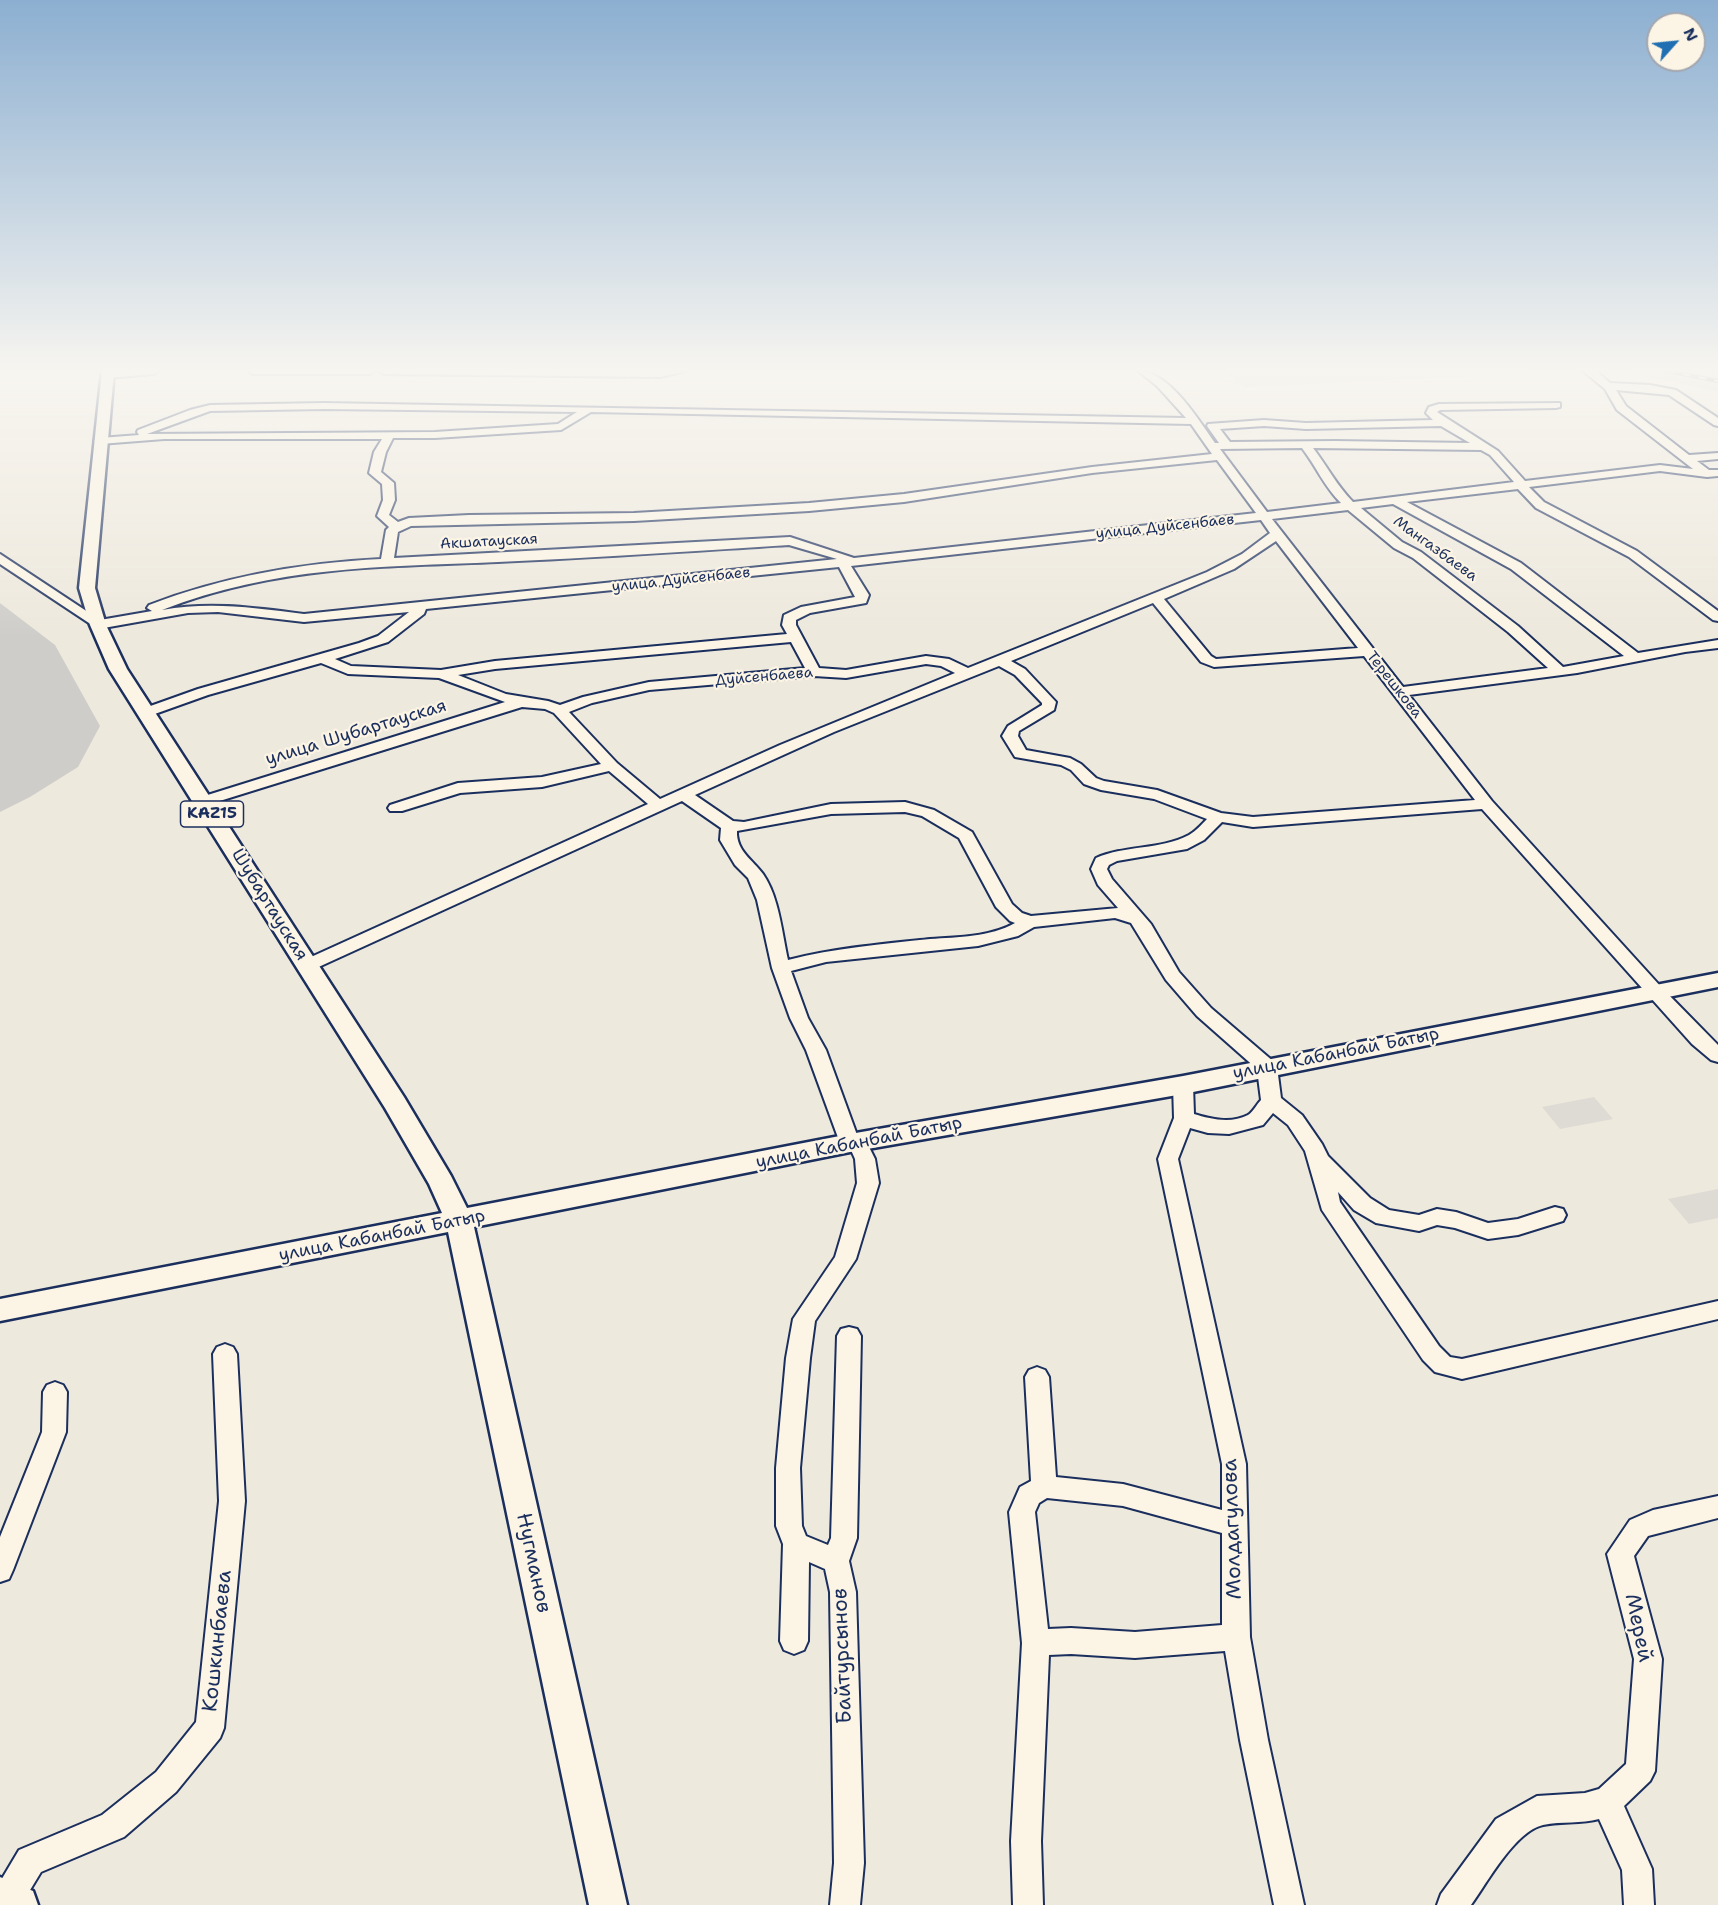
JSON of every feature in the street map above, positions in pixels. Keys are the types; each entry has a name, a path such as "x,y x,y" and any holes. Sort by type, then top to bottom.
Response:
{"main road":[{"name":"Шубартауская","path":"106,460 87,588 98,624 118,669 395,1103 442,1183 459,1221"},
{"name":"улица Кабанбай Батыр","path":"0,1310 853,1143 1184,1085 1718,980"},
{"name":"Нугманов","path":"459,1221 608,1905"}],"street":[{"path":"378,460 375,473 388,483 389,500 383,516 390,523 398,526"},
{"path":"387,563 392,530 409,522 469,519 634,518 809,507 904,498 1154,460"},
{"name":"Терешкова","path":"1227,460 1277,534 1486,804 1655,992 1699,1039 1718,1055"},
{"name":"Мангазбаева","path":"1317,460 1334,490 1350,505 1398,545 1417,555 1513,628 1558,670"},
{"path":"1501,460 1515,474 1526,492 1540,505 1633,554 1718,617"},
{"path":"1691,460 1712,473 1718,482"},
{"path":"1266,516 1660,468 1712,473"},
{"path":"1394,500 1516,566 1634,657"},
{"name":"улица Дуйсенбаев","path":"98,624 188,609 218,608 304,618 420,608 454,601 652,583 1266,516"},
{"path":"306,966 827,729 1155,597 1240,559 1265,545 1277,534"},
{"name":"Акшатауская","path":"133,617 193,592 246,578 387,563 790,542 847,561"},
{"path":"0,558 98,624"},
{"path":"814,672 789,618 796,614 861,600 862,595 847,561"},
{"path":"1155,597 1206,659 1214,663 1368,651"},
{"path":"147,712 203,692 324,659 383,639 420,608"},
{"path":"324,659 348,670 441,674 495,665 796,637"},
{"path":"1400,692 1609,664 1634,657 1718,644"},
{"name":"Дуйсенбаева","path":"559,710 588,700 649,686 814,672 846,674 926,660 944,662 968,674"},
{"path":"999,660 1020,672 1049,702 1049,707 1013,729 1010,736 1020,754 1065,761 1076,767 1090,781 1101,785 1157,795 1218,817 1253,822 1486,804"},
{"path":"441,674 501,698 548,705 559,710 612,766 659,806"},
{"name":"улица Шубартауская","path":"204,801 520,702"},
{"path":"396,808 458,788 542,782 612,766"},
{"path":"684,795 729,826 744,827 831,809 905,807 928,813 950,823 966,836 1005,907 1016,917 1030,922"},
{"path":"1218,817 1198,837 1181,845 1128,853 1102,862 1099,869 1104,880 1145,928 1150,942 1172,976 1204,1012 1267,1067 1271,1101 1295,1120 1315,1149 1330,1203 1431,1353 1443,1365 1462,1370 1718,1310"},
{"path":"729,826 728,840 741,861 756,876 766,900 781,968 799,1018 816,1050 853,1143 865,1159 868,1183 845,1259 804,1319 798,1358 788,1468 789,1526 796,1544 794,1641"},
{"path":"781,968 825,956 978,940 1012,932 1030,922 1116,912 1136,919"},
{"name":"Молдагулова","path":"1184,1085 1184,1118 1168,1159 1234,1464 1236,1637 1254,1740 1289,1905"},
{"path":"1184,1118 1208,1126 1229,1127 1256,1120 1271,1101"},
{"path":"1319,1160 1362,1204 1384,1217 1419,1223 1437,1217 1456,1220 1488,1231 1518,1227 1555,1215"},
{"name":"Байтурсынов","path":"845,1905 849,1863 843,1592 836,1561 844,1538 849,1336"},
{"name":"Кошкинбаева","path":"8,1900 30,1861 113,1826 166,1782 210,1728 232,1501 225,1354"},
{"path":"1037,1377 1044,1488"},
{"path":"0,1570 54,1432 55,1392"},
{"path":"1028,1905 1026,1841 1036,1643 1022,1512 1029,1495 1044,1488 1123,1495 1233,1524"},
{"name":"Мерей","path":"1607,1802 1640,1772 1648,1659 1620,1554 1639,1528 1653,1522 1718,1507"},
{"path":"796,1544 836,1561"},
{"path":"1036,1643 1071,1641 1135,1645 1236,1637"},
{"path":"1452,1905 1507,1830 1537,1811 1585,1808 1607,1802 1637,1869 1639,1905"}],"shaded area":[{"path":"0,603 55,645 100,726 78,767 30,797 0,812"},
{"path":"1594,1097 1613,1119 1560,1129 1542,1107"},
{"path":"1718,1189 1718,1218 1689,1224 1668,1199"}]}
